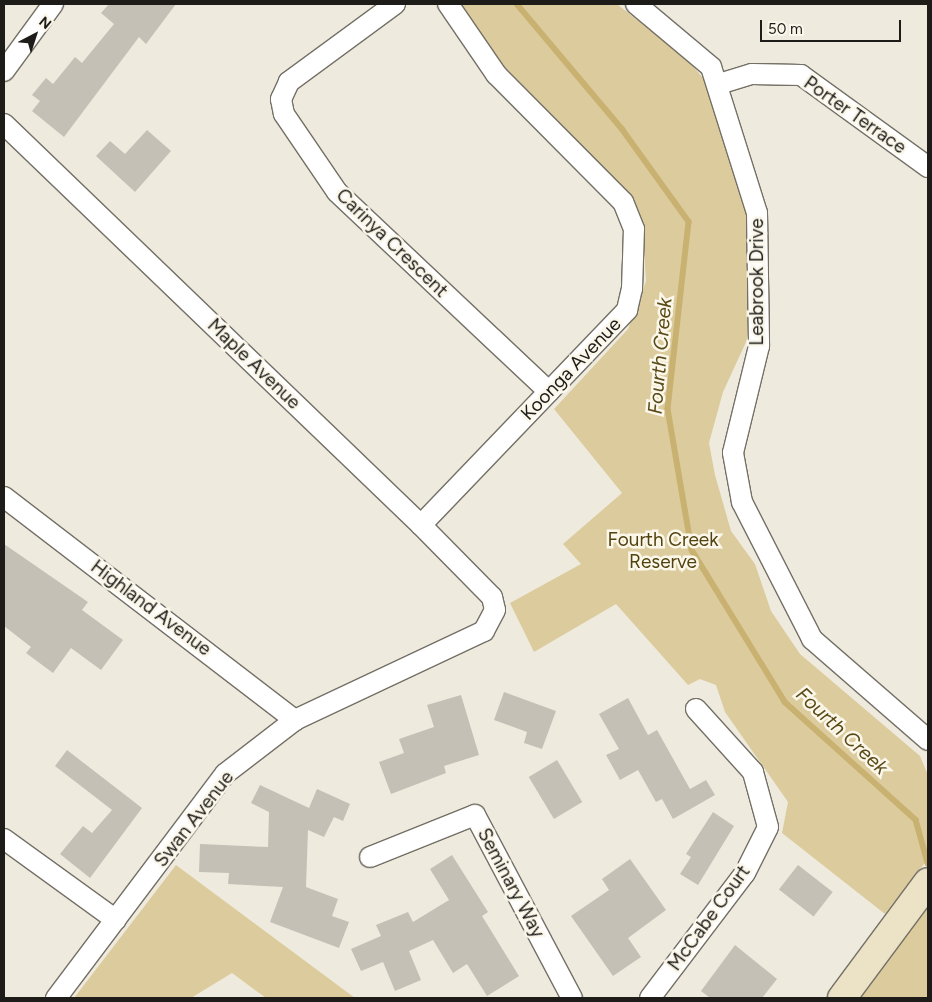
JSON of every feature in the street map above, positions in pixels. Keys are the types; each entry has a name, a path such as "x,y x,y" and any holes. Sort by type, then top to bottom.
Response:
{"main road":[{"path":"842,998 928,882"}],"street":[{"path":"4,71 53,4"},
{"name":"Carinya Crescent","path":"395,4 289,82 280,99 284,114 337,192 549,392"},
{"name":"Koonga Avenue","path":"421,525 627,310 634,229 623,202 496,74 448,4"},
{"name":"Leabrook Drive","path":"636,4 700,53 719,84 757,213 759,346 733,453 742,502 812,639 928,740"},
{"name":"Porter Terrace","path":"719,84 752,74 801,75 928,167"},
{"name":"Maple Avenue","path":"4,124 421,525 492,597 495,610"},
{"name":"Highland Avenue","path":"4,497 295,720"},
{"name":"Swan Avenue","path":"56,998 225,774 295,720 484,631 495,610"},
{"name":"McCabe Court","path":"650,998 745,873 768,827 753,772 696,709"},
{"name":"Seminary Way","path":"370,858 475,815 572,998"},
{"path":"4,839 116,920"}],"green space":[{"name":"Fourth Creek Reserve","path":"450,4 617,4 689,61 707,83 752,214 753,308 747,340 723,392 709,443 715,475 731,531 755,564 771,611 800,654 920,756 928,775 928,859 885,914 782,833 788,802 725,712 716,685 700,679 688,685 616,604 534,652 510,603 581,564 563,544 622,493 554,409 628,329 646,281 642,224 496,74"},
{"path":"176,865 355,998 266,998 232,973 191,998 74,998"},
{"path":"928,890 928,998 852,998"}],"building":[{"path":"109,4 176,4 146,44 139,37 64,137 32,111 40,101 32,95 46,78 53,84 75,57 82,63 114,24 101,13"},
{"path":"147,130 171,151 135,192 96,156 110,141 125,154"},
{"path":"4,544 88,602 82,610 123,640 101,670 71,648 53,673 26,653 31,647 4,626"},
{"path":"504,692 556,711 542,749 524,743 527,732 494,720"},
{"path":"461,695 479,755 444,766 446,773 391,794 379,762 404,753 399,739 434,727 427,705"},
{"path":"628,698 648,735 657,730 690,789 706,780 715,795 673,819 662,799 656,802 638,770 620,780 606,755 619,749 599,714"},
{"path":"67,750 142,808 90,878 60,854 83,826 92,833 112,810 55,766"},
{"path":"557,760 582,802 554,819 529,777"},
{"path":"260,785 309,808 317,789 350,804 343,821 334,817 324,837 308,830 306,887 338,899 332,916 349,922 339,948 270,922 283,887 228,884 229,873 199,872 200,844 268,847 269,812 251,803"},
{"path":"713,812 734,826 698,885 680,874 691,857 686,854"},
{"path":"452,855 488,912 482,916 519,976 487,996 467,964 453,973 433,940 409,951 421,980 395,991 383,962 361,971 351,949 381,936 376,925 408,912 413,922 449,900 430,869"},
{"path":"630,859 666,910 628,938 641,957 613,976 571,916 609,890 602,879"},
{"path":"798,865 833,892 814,917 779,889"},
{"path":"735,945 777,979 762,998 710,998 701,991"}],"waterway":[{"name":"Fourth Creek","path":"517,4 623,130 689,222 668,409 692,550 785,702 916,820 928,863"}]}
